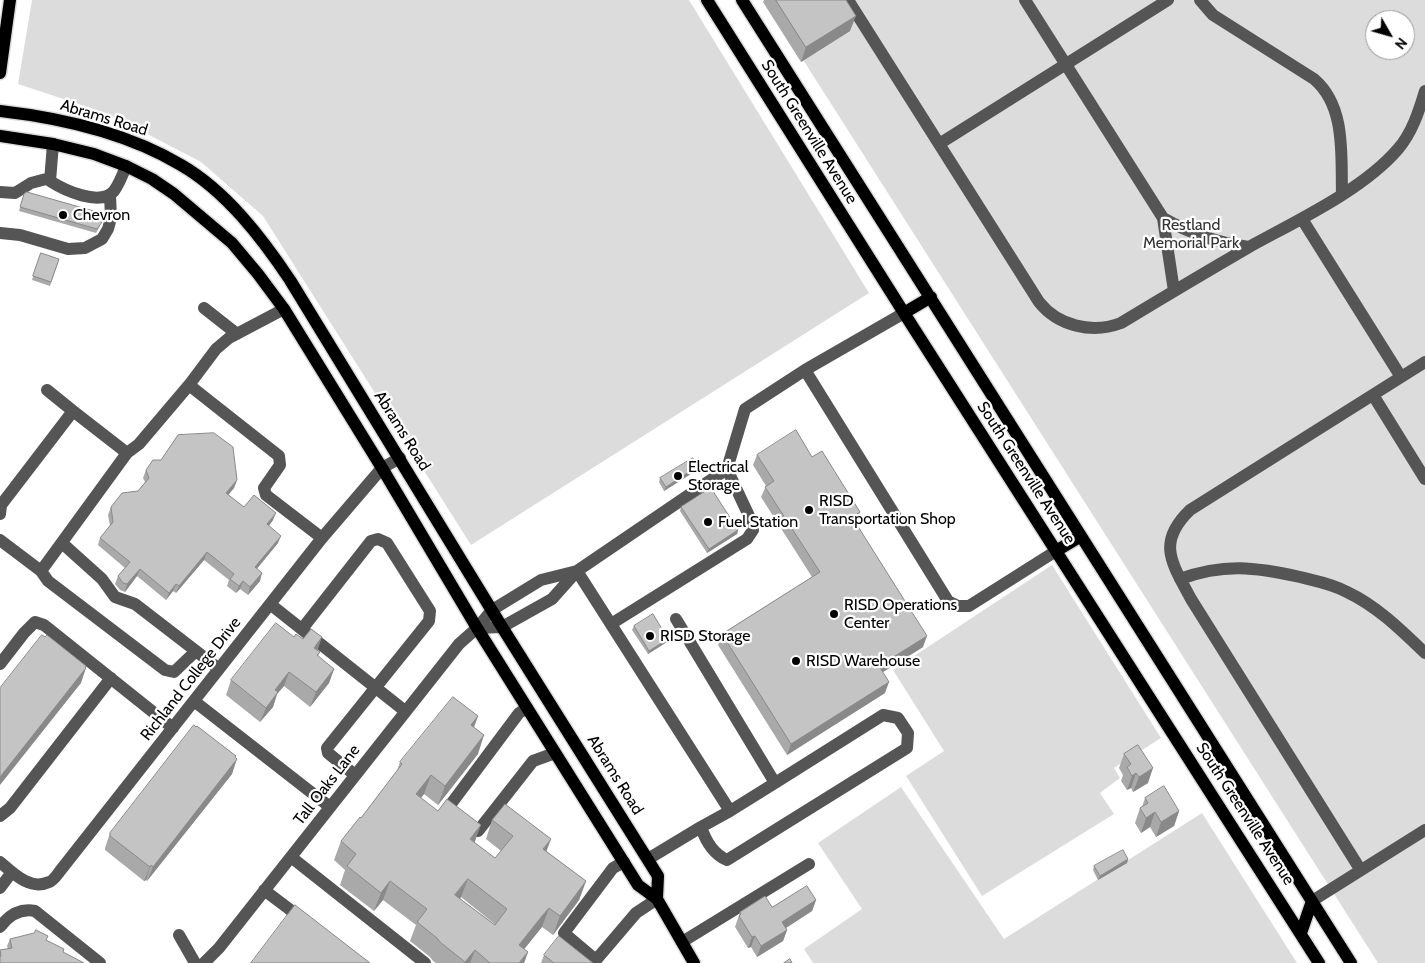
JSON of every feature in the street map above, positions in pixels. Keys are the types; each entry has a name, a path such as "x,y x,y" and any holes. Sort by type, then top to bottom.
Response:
{"main road":[{"path":"0,73 10,0"},
{"name":"South Greenville Avenue","path":"707,0 904,313 1320,963"},
{"name":"South Greenville Avenue","path":"742,0 1351,963"},
{"name":"Abrams Road","path":"0,111 54,119 104,132 152,150 182,166 209,186 249,224 270,249 502,627 648,859 658,876 657,900"},
{"path":"0,136 53,144 94,154 126,166 152,179 174,194 232,243 258,274 284,310 554,752 638,885 657,900 694,963"},
{"path":"904,313 931,297"},
{"path":"284,310 302,299"},
{"path":"1056,551 1081,536"},
{"path":"1301,933 1312,901"}],"street":[{"path":"848,0 1039,302 1048,313 1058,319 1091,329 1102,328 1121,322 1249,247 1302,219 1378,169 1400,148 1408,137 1425,91"},
{"path":"1025,0 1163,218 1174,291"},
{"path":"939,144 1168,0"},
{"path":"1200,0 1213,15 1314,79 1327,93 1340,132 1342,194"},
{"path":"53,144 50,178 52,182 87,198 110,195 126,166"},
{"path":"0,192 15,193 31,183 50,178"},
{"path":"0,233 20,235 68,249 85,248 102,240 108,229 112,218 110,195"},
{"path":"1163,218 1202,237 1231,245 1249,247"},
{"path":"1302,219 1401,377"},
{"path":"204,308 237,334"},
{"path":"40,571 127,454 139,444 189,385 216,349 229,338 284,310"},
{"path":"477,628 502,627 552,599 577,571 727,469 745,409 805,370 904,313"},
{"path":"1360,869 1196,608 1180,579 1169,548 1170,538 1174,529 1185,515 1200,503 1425,362"},
{"path":"805,370 948,601 958,606 968,606 1056,551"},
{"path":"189,385 279,456 280,465 264,488 266,494 322,538"},
{"path":"46,390 127,454"},
{"path":"1373,395 1425,479"},
{"path":"0,514 1,505 73,411"},
{"name":"Richland College Drive","path":"0,862 23,881 34,885 49,882 72,858 322,538 382,468 400,458"},
{"path":"611,624 748,539 752,530 750,518 727,469"},
{"path":"302,629 371,541 378,539 385,541 421,596 431,615 429,621 327,748 328,754 355,775"},
{"path":"0,540 40,571 48,581 165,670 174,672 196,651"},
{"path":"62,543 102,579 115,597 136,604 219,669"},
{"path":"1180,579 1210,569 1244,568 1280,572 1333,586 1347,591 1374,608 1425,653"},
{"path":"577,571 730,810"},
{"name":"Tall Oaks Lane","path":"204,963 219,948 459,644 477,628 492,610 541,580 577,571"},
{"path":"270,604 406,711"},
{"path":"676,619 776,783"},
{"path":"0,664 35,622 44,625 173,728"},
{"path":"0,816 10,808 111,678"},
{"path":"194,701 330,807"},
{"path":"527,708 519,713 448,808 478,831 534,761 554,752"},
{"path":"648,859 776,783 883,715 898,718 908,733 907,748 727,860 717,856 705,839 702,827"},
{"path":"1312,901 1360,869 1425,830"},
{"path":"290,856 425,963"},
{"path":"624,862 614,868 564,933 596,960 636,913 657,900"},
{"path":"682,942 809,864"},
{"path":"0,888 12,872"},
{"path":"264,890 316,929"},
{"path":"0,927 7,917 25,909 35,911 100,963"},
{"path":"179,935 195,963"}],"green space":[{"path":"32,0 689,0 869,293 471,545 263,216 201,162 109,114 18,84"},
{"name":"Restland Memorial Park","path":"765,0 1425,0 1425,963 1378,963"},
{"path":"1052,565 1161,738 1114,768 1120,778 1100,793 1114,814 982,896 906,776 944,751 893,670"},
{"path":"901,787 1004,939 1202,813 1297,963 813,963 804,949 862,909 818,843"}],"building":[{"path":"776,0 846,0 856,16 806,47"},
{"name":"Chevron","path":"27,192 104,214 102,222 97,229 20,207 24,194"},
{"path":"41,253 59,259 51,282 33,276"},
{"name":"RISD Operations Center","path":"796,430 812,457 822,451 860,512 852,517 927,636 879,666 889,682 791,744 722,634 820,572 765,487 774,481 757,455"},
{"path":"214,433 233,447 237,480 226,493 244,507 254,495 276,513 267,524 281,536 255,567 262,573 250,587 243,581 239,586 230,579 234,574 207,552 179,586 176,584 169,593 140,569 127,584 123,583 118,576 130,562 100,538 113,522 111,507 122,493 138,491 149,478 146,470 153,460 161,460 178,435"},
{"name":"Electrical Storage","path":"693,458 698,466 666,487 660,478"},
{"name":"Fuel Station","path":"711,488 738,530 709,549 681,507"},
{"name":"RISD Storage","path":"653,614 668,639 649,651 634,626"},
{"path":"276,623 294,637 296,634 303,639 311,629 322,637 314,648 320,652 317,655 334,669 316,692 289,672 275,690 278,692 266,708 231,680"},
{"path":"42,635 45,637 47,635 86,666 86,668 0,777 0,688"},
{"path":"453,697 478,716 471,725 484,735 445,786 431,775 416,794 438,811 447,799 481,825 470,839 495,858 513,836 492,820 505,804 551,839 543,849 586,881 560,916 549,908 542,916 519,945 528,952 519,963 490,963 475,950 465,962 417,922 427,909 390,881 381,893 347,866 356,854 341,841 402,764 400,762","holes":["468,879 507,909 495,925 455,895"]},
{"path":"194,725 236,756 237,759 153,867 151,865 150,867 110,836 110,833"},
{"path":"1138,745 1153,768 1139,777 1136,773 1132,776 1127,767 1131,764 1124,754"},
{"path":"1164,786 1179,811 1161,822 1155,812 1146,818 1140,808 1148,803 1145,798"},
{"path":"1123,850 1128,859 1100,876 1094,866"},
{"path":"807,886 816,900 782,922 787,930 761,946 755,936 752,937 739,916 740,912 765,896 772,907"},
{"path":"295,905 370,963 251,963"},
{"path":"36,930 48,936 46,940 64,949 63,952 84,963 0,963 0,950 12,948 10,939 34,933"},
{"path":"559,936 593,963 554,963 544,955"},
{"path":"790,959 792,963 784,963"}],"place":[{"name":"Chevron","path":"63,215"},
{"name":"Electrical Storage","path":"678,476"},
{"name":"RISD Transportation Shop","path":"809,510"},
{"name":"Fuel Station","path":"708,522"},
{"name":"RISD Operations Center","path":"834,614"},
{"name":"RISD Storage","path":"650,636"},
{"name":"RISD Warehouse","path":"796,661"}]}
